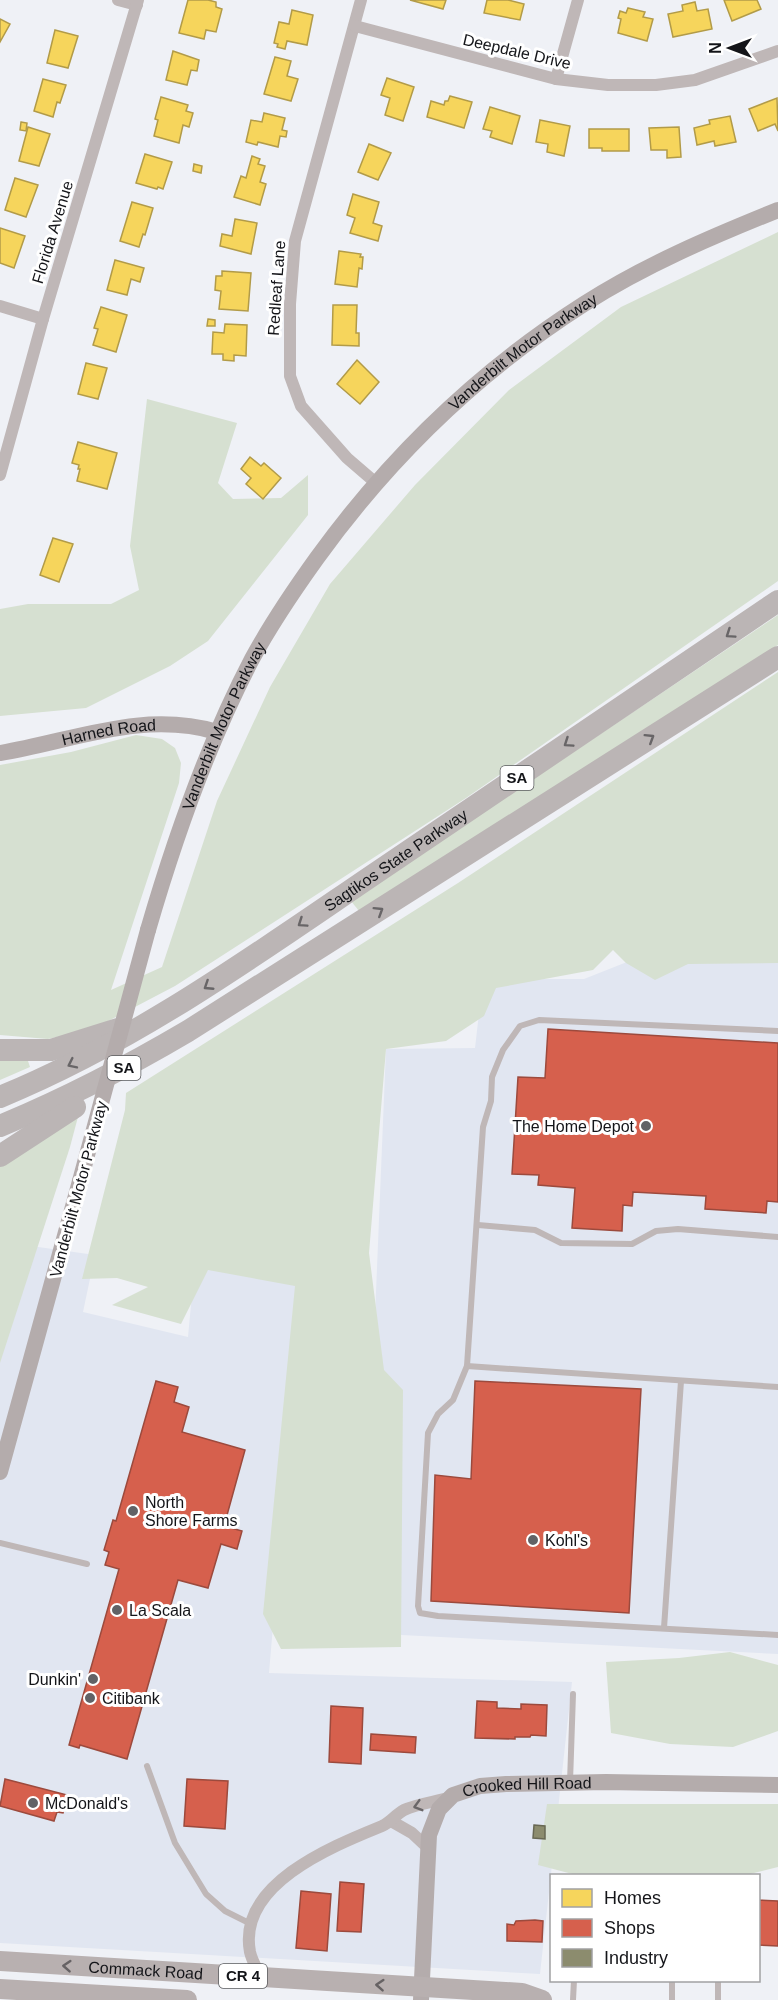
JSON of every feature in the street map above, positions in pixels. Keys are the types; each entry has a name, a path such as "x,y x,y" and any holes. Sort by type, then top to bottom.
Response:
{"highway":[{"name":"Sagtikos State Parkway","path":"0,1097 93,1054 160,1017 265,949 778,601"},
{"name":"Sagtikos State Parkway","path":"0,1126 82,1090 137,1061 241,998 778,657"},
{"path":"0,1156 57,1118 179,1051 241,998"},
{"path":"0,1050 51,1050 160,1017"}],"main road":[{"name":"Vanderbilt Motor Parkway","path":"0,1472 174,842 217,732 253,658 285,604 336,532 376,483 422,434 513,353 558,321 672,255 778,210"},
{"name":"Harned Road","path":"0,753 134,725 176,724 217,732"},
{"name":"Crooked Hill Road","path":"421,1994 432,1825 439,1809 448,1798 461,1791 480,1786 570,1782 778,1785"},
{"name":"Commack Road","path":"0,1962 261,1977 421,1994 522,1992 542,2000"},
{"name":"Commack Road","path":"0,1989 187,2000"}],"street":[{"path":"118,0 137,2"},
{"name":"Redleaf Lane","path":"361,0 295,241 290,304 290,376 301,406 347,458 376,483"},
{"path":"556,79 578,0"},
{"name":"Florida Avenue","path":"0,475 43,319 137,2"},
{"name":"Deepdale Drive","path":"355,26 556,79 608,85 656,85 695,80 778,51"},
{"path":"0,306 43,319"},
{"path":"261,1977 250,1953 251,1924 257,1910 269,1893 292,1872 336,1845 391,1821 403,1811 448,1798"},
{"path":"391,1821 412,1833 429,1849"}],"lane":[{"path":"778,1031 539,1020 520,1026 503,1050 492,1077 491,1101 483,1127 467,1366 453,1400 438,1414 428,1432 418,1606 420,1613 438,1616 778,1635"},
{"path":"478,1225 535,1230 561,1243 632,1245 656,1231 678,1229 778,1237"},
{"path":"467,1366 778,1387"},
{"path":"664,1628 681,1382"},
{"path":"0,1543 87,1564"},
{"path":"570,1782 573,1694"},
{"path":"147,1766 174,1843 206,1894 225,1911 251,1924"},
{"path":"573,2000 574,1982"},
{"path":"672,1982 672,2000"},
{"path":"718,1982 718,2000"}],"shaded area":[{"path":"685,939 778,943 778,1654 362,1633 386,1049 475,1048 483,979 584,979"},
{"path":"10,1243 95,1255 83,1312 188,1337 196,1251 305,1251 269,1673 572,1682 540,1974 0,1943 0,1277"}],"green space":[{"path":"778,232 778,581 466,798 175,986 93,1029 48,1039 0,1035 0,765 71,752 136,735 162,739 175,748 181,763 179,783 111,990 162,967 217,801 270,687 330,584 415,485 509,390 621,307"},
{"path":"147,399 237,423 218,483 233,499 281,498 308,475 308,515 208,641 170,666 86,708 0,716 0,609 28,604 111,604 139,590 130,546"},
{"path":"778,615 778,645 359,911 351,901"},
{"path":"778,672 778,963 688,964 655,980 626,963 613,950 593,970 496,988 484,1016 446,1041 386,1049 369,1253 384,1370 403,1390 401,1647 281,1649 263,1614 295,1286 208,1270 181,1324 112,1305 148,1287 117,1278 82,1279 125,1110 126,1093 458,883"},
{"path":"0,1057 27,1058 30,1067 0,1080"},
{"path":"79,1113 70,1147 0,1363 0,1165"},
{"path":"730,1652 778,1665 778,1731 733,1747 670,1744 611,1733 606,1662 679,1658"},
{"path":"547,1804 778,1804 778,1867 750,1874 572,1874 538,1865"}],"building: Homes":[{"path":"188,0 216,2 216,7 222,9 216,32 206,30 204,39 179,33"},
{"path":"410,0 446,0 443,9"},
{"path":"487,0 508,0 524,4 520,20 484,13"},
{"path":"724,0 757,0 761,9 732,21"},
{"path":"695,2 697,11 708,9 712,29 673,37 668,14 683,11 682,5"},
{"path":"628,8 645,12 643,17 653,19 647,41 618,33 620,11 626,13"},
{"path":"292,10 313,15 307,45 287,41 285,49 277,47 278,44 274,43 279,22 289,24"},
{"path":"0,19 10,24 0,42"},
{"path":"55,30 78,36 68,68 47,63"},
{"path":"173,51 199,60 197,71 191,70 187,85 166,80"},
{"path":"275,57 291,61 287,76 298,79 291,101 264,94"},
{"path":"387,78 414,87 403,121 385,115 390,98 381,95"},
{"path":"43,79 66,85 60,103 57,102 53,117 34,111"},
{"path":"450,96 472,102 464,128 427,117 431,101 444,105"},
{"path":"161,97 188,105 186,111 193,113 189,127 183,125 179,143 154,136 158,120 155,119"},
{"path":"777,98 778,131 775,124 758,131 749,109"},
{"path":"490,107 520,116 512,144 490,137 492,131 483,129"},
{"path":"264,113 285,118 282,130 287,131 286,137 280,136 278,147 258,142 257,145 246,142 251,120 262,122"},
{"path":"730,116 736,142 715,146 714,141 697,145 694,128 710,124 709,120"},
{"path":"540,120 570,126 564,156 547,152 548,144 536,142"},
{"path":"21,122 27,123 26,131 20,130"},
{"path":"28,127 50,134 39,166 19,161"},
{"path":"679,127 681,157 667,158 667,150 651,150 649,128"},
{"path":"589,129 629,129 629,151 602,151 602,148 589,148"},
{"path":"369,144 391,153 378,180 358,172"},
{"path":"145,154 172,162 163,189 136,183"},
{"path":"252,156 260,159 258,164 265,166 260,182 266,184 260,205 234,197 241,176 246,178"},
{"path":"194,164 202,166 201,173 193,171"},
{"path":"15,178 38,185 26,217 5,210"},
{"path":"353,194 379,202 373,223 382,226 378,241 350,233 355,218 347,215"},
{"path":"132,202 153,208 139,247 120,241"},
{"path":"235,219 257,223 251,254 220,246 222,234 232,236"},
{"path":"0,228 25,236 14,268 0,263"},
{"path":"339,251 361,254 360,257 363,257 357,287 335,284"},
{"path":"115,260 144,268 140,282 131,279 127,295 107,290"},
{"path":"222,271 251,273 248,311 219,309 221,291 215,290 216,276 222,276"},
{"path":"333,305 357,305 356,333 359,333 359,346 332,345"},
{"path":"101,307 127,315 116,352 93,345 98,329 94,328"},
{"path":"208,319 215,320 215,326 207,326"},
{"path":"225,324 247,325 246,356 234,355 234,361 223,360 223,354 212,354 213,332 224,333"},
{"path":"357,360 379,382 360,404 337,384"},
{"path":"86,363 107,368 98,399 78,394"},
{"path":"78,442 117,453 107,489 77,481 79,465 72,463"},
{"path":"250,457 261,466 264,463 281,478 263,499 246,484 251,478 241,469"},
{"path":"53,538 73,544 59,582 40,575"}],"building: Shops":[{"name":"The Home Depot","path":"548,1029 778,1043 778,1202 767,1201 766,1213 705,1209 706,1196 633,1192 632,1206 623,1205 622,1231 572,1228 575,1188 538,1185 539,1175 512,1174 518,1077 545,1078"},
{"path":"156,1381 178,1387 174,1402 189,1407 182,1432 245,1450 224,1526 242,1531 237,1549 221,1544 208,1588 178,1580 127,1759 80,1745 79,1748 69,1745 119,1569 105,1565 109,1552 104,1550 113,1520 116,1521"},
{"name":"Kohl's","path":"475,1381 641,1389 629,1613 431,1601 435,1475 471,1479"},
{"path":"477,1701 497,1702 497,1708 521,1709 521,1704 547,1705 546,1736 531,1735 530,1737 515,1737 515,1739 475,1738"},
{"path":"331,1706 363,1708 361,1764 329,1762"},
{"path":"371,1734 416,1737 415,1753 370,1750"},
{"name":"McDonald's","path":"5,1779 67,1795 63,1813 57,1812 54,1821 0,1806"},
{"path":"187,1779 228,1781 225,1829 184,1826"},
{"path":"340,1882 364,1884 361,1932 337,1931"},
{"path":"301,1891 331,1894 327,1951 296,1948"},
{"path":"760,1900 778,1901 778,1946 760,1945"},
{"path":"516,1921 543,1921 542,1942 507,1941 507,1924 514,1925"}],"building: Industry":[{"path":"534,1825 545,1826 545,1839 533,1838"}],"place":[{"name":"The Home Depot","path":"646,1126"},
{"name":"North Shore Farms","path":"133,1511"},
{"name":"Kohl's","path":"533,1540"},
{"name":"La Scala","path":"117,1610"},
{"name":"Dunkin'","path":"93,1679"},
{"name":"Citibank","path":"90,1698"},
{"name":"McDonald's","path":"33,1803"}]}
